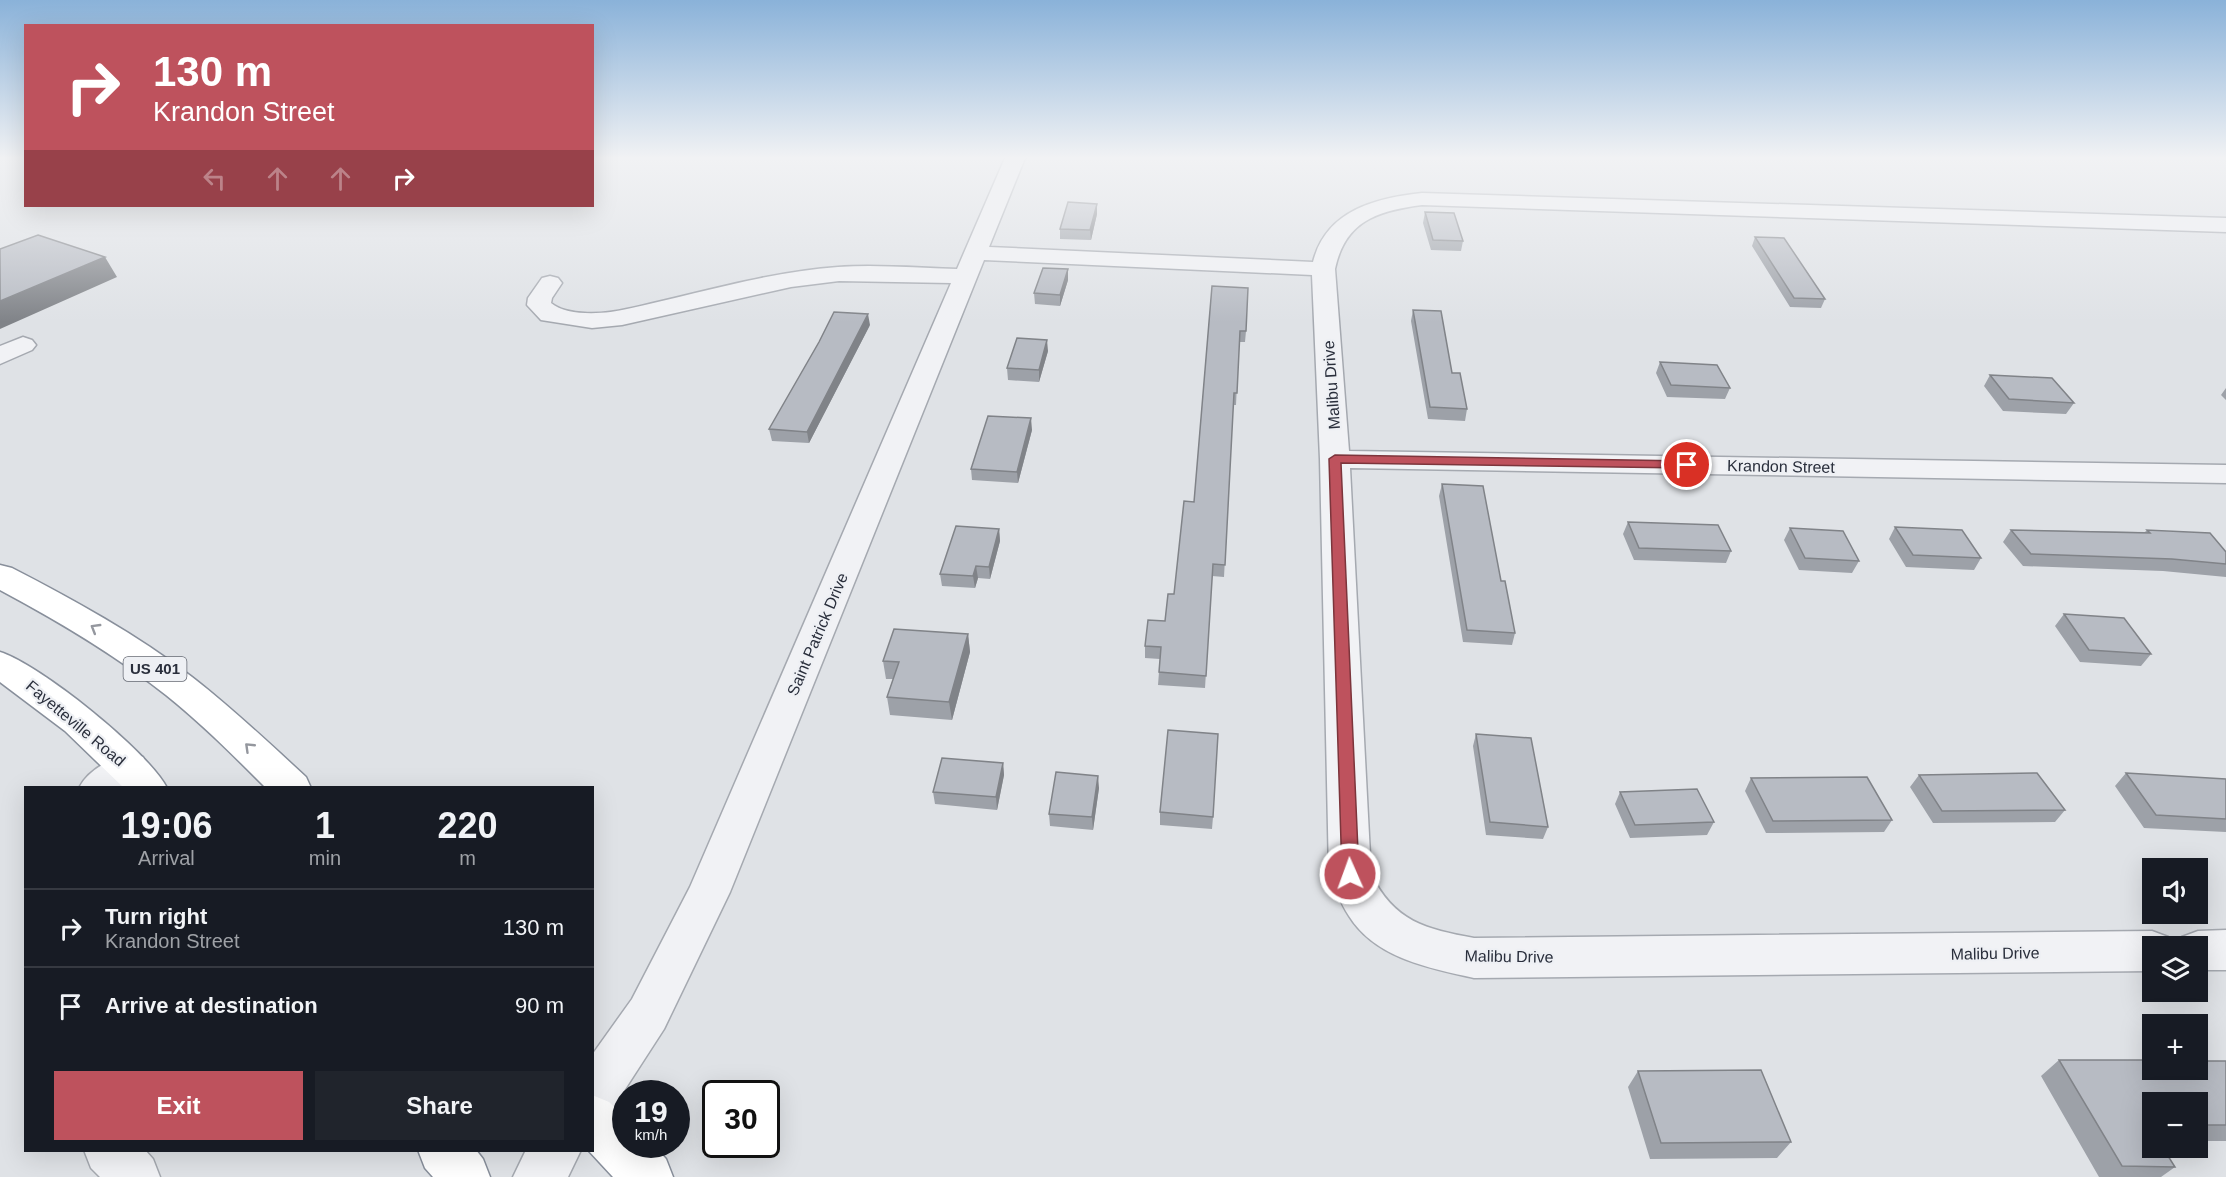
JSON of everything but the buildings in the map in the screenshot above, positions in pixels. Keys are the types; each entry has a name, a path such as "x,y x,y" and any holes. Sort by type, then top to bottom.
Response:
{"highway":[{"name":"US 401","path":"0,576 57,605 119,643 170,680 237,735 290,786"},
{"name":"Fayetteville Road","path":"0,664 33,684 95,735 125,781"},
{"path":"594,1121 648,1177"},
{"path":"445,1152 465,1177"}],"street":[{"name":"Saint Patrick Drive","path":"594,1094 648,1014 709,892 992,213"},
{"path":"550,283 540,298 539,305 550,315 592,321 622,318 810,277 971,264 1323,269 1325,254 1337,233 1364,213"},
{"path":"1853,213 2226,225"},
{"name":"Malibu Drive","path":"1323,269 1335,459 1350,874 1364,905 1396,935 1433,950 1474,958 2142,951"},
{"path":"0,356 23,345"},
{"name":"Krandon Street","path":"1335,459 2226,474"},
{"path":"2208,951 2226,950"},
{"path":"111,1152 135,1177"},
{"path":"538,1177 555,1152"}],"route":[{"path":"1350,874 1335,459 1687,465"}]}
